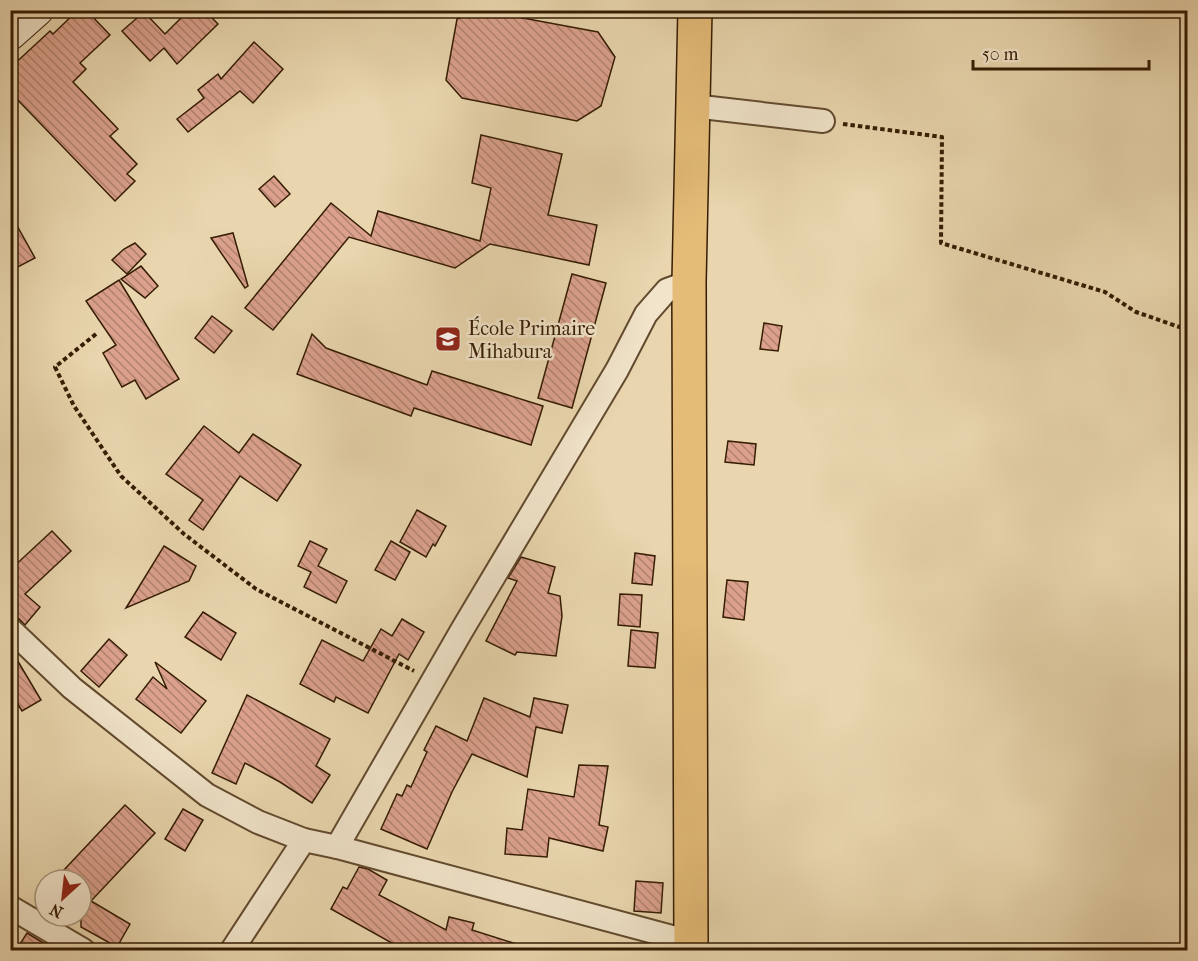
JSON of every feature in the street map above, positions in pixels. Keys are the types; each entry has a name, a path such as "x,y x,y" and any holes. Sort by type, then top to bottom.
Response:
{"highway":[{"path":"691,946 689,282 695,10"}],"main road":[{"path":"10,34 37,10"}],"street":[{"path":"693,106 823,121"},
{"path":"338,847 433,681 618,370 646,314 667,290 689,282"},
{"path":"10,629 72,688 207,795 258,822 304,840 338,847 691,946"},
{"path":"232,951 304,840"},
{"path":"10,907 83,951"}],"path":[{"path":"823,121 942,137 941,243 1105,292 1136,312 1188,330"},
{"path":"96,334 55,368 74,406 121,476 184,534 256,589 433,681"}],"building":[{"path":"78,10 86,10 110,35 80,63 86,69 73,82 118,129 110,136 137,164 127,174 135,181 115,201 10,92 10,68 50,31 53,34"},
{"path":"189,10 204,10 218,24 177,64 164,48 150,61 122,31 144,12 165,34"},
{"path":"479,10 598,32 615,57 601,106 577,121 462,98 446,80 457,19"},
{"path":"254,42 283,69 253,103 240,91 188,132 177,119 204,98 198,90 218,74 221,79"},
{"path":"481,135 562,154 548,215 597,225 589,265 490,244 455,268 349,237 273,330 245,308 331,203 371,236 378,211 480,241 491,188 472,183"},
{"path":"274,176 290,194 275,207 259,189"},
{"path":"10,213 35,258 10,271"},
{"path":"233,233 248,286 245,288 211,238"},
{"path":"135,243 146,254 127,274 112,260"},
{"path":"141,266 158,286 145,298 121,279"},
{"path":"572,274 606,283 572,408 538,398"},
{"path":"119,280 179,379 146,399 135,380 122,387 103,353 116,345 86,301"},
{"path":"212,316 232,331 214,353 195,338"},
{"path":"764,323 782,326 778,351 760,349"},
{"path":"312,334 326,348 427,385 432,371 543,406 531,445 414,408 411,416 297,374"},
{"path":"204,426 239,453 253,434 301,465 277,501 240,476 203,530 189,520 203,500 166,474"},
{"path":"728,441 756,444 754,465 725,462"},
{"path":"417,510 446,526 426,557 400,542"},
{"path":"52,531 71,551 25,594 40,607 25,625 19,619 10,616 10,570"},
{"path":"310,541 327,549 318,566 347,581 336,603 304,587 311,572 298,566"},
{"path":"391,541 410,552 395,580 375,570"},
{"path":"164,546 196,566 189,581 126,608"},
{"path":"635,553 655,556 652,585 632,583"},
{"path":"521,557 555,567 548,593 560,596 562,616 556,656 517,652 515,655 486,641 517,581 508,578"},
{"path":"727,580 748,582 744,620 723,617"},
{"path":"620,594 642,595 640,627 618,625"},
{"path":"203,612 236,633 221,660 185,637"},
{"path":"402,619 424,632 408,660 399,654 368,713 336,697 334,702 300,684 322,640 363,661 381,629 392,636"},
{"path":"631,630 658,633 655,668 628,666"},
{"path":"109,639 127,655 99,687 81,671"},
{"path":"10,648 41,700 22,711 10,691"},
{"path":"155,662 206,701 181,733 136,699 153,677 167,689"},
{"path":"247,695 330,739 316,766 330,775 312,803 245,763 236,784 212,773"},
{"path":"484,698 530,717 534,698 568,705 562,733 536,727 527,777 472,754 452,792 427,849 381,829 397,794 402,796 407,785 411,787 427,752 424,750 436,726 467,741"},
{"path":"579,765 608,766 599,825 608,827 603,851 549,838 547,857 505,854 507,828 522,830 528,789 574,797"},
{"path":"125,805 155,833 93,899 93,868 66,868"},
{"path":"183,809 203,820 185,851 165,839"},
{"path":"359,867 368,869 387,880 379,895 446,930 449,917 474,923 472,930 523,946 523,951 406,951 331,909 343,887 347,889"},
{"path":"636,881 663,883 661,913 634,911"},
{"path":"93,902 130,924 117,947 83,928 93,928"},
{"path":"27,933 45,944 41,951 31,951 20,944"}],"place":[{"name":"École Primaire Mihabura","path":"448,339"}]}
